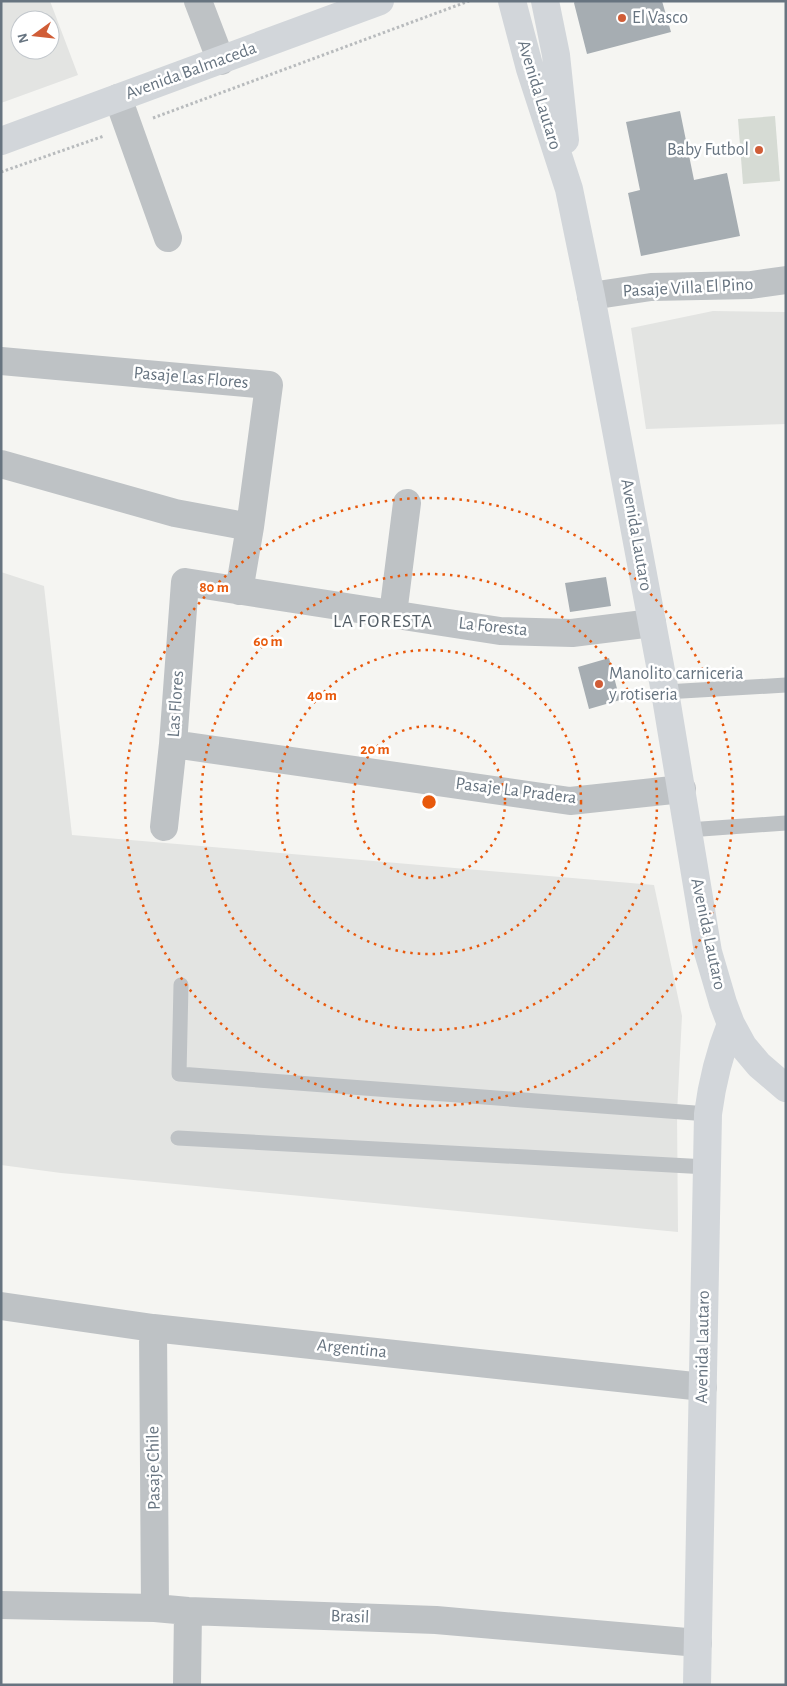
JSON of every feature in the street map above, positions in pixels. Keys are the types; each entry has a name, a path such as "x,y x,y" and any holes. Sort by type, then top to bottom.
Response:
{"street":[{"path":"198,1 221,61"},
{"name":"Avenida Balmaceda","path":"1,141 380,1"},
{"name":"Avenida Lautaro","path":"512,1 533,78 569,189"},
{"name":"Avenida Lautaro","path":"545,1 556,56 569,189 591,296 665,692 708,952 715,980 731,1024 718,1059 708,1114 697,1685"},
{"path":"118,98 168,238"},
{"name":"Pasaje Villa El Pino","path":"591,296 651,287 751,285 786,280"},
{"name":"Pasaje Las Flores","path":"1,361 269,385 250,527 239,591"},
{"path":"1,464 174,513 250,527"},
{"path":"393,614 407,504"},
{"name":"La Foresta","path":"185,582 500,631 572,633 652,623"},
{"name":"Las Flores","path":"164,827 173,744 185,582"},
{"name":"Pasaje La Pradera","path":"173,744 570,801 682,789"},
{"path":"731,1024 743,1046 758,1065 786,1088"},
{"name":"Argentina","path":"1,1306 152,1328 703,1387"},
{"name":"Pasaje Chile","path":"152,1328 155,1608"},
{"name":"Brasil","path":"1,1605 155,1608 188,1611 436,1620 698,1643"},
{"path":"187,1685 188,1611"}],"lane":[{"path":"665,692 786,685"},
{"path":"688,830 786,823"},
{"path":"181,985 179,1074 708,1114"},
{"path":"178,1138 707,1167"}],"path":[{"path":"1,172 129,127 469,1"}],"shaded area":[{"path":"1,1 50,1 53,10 10,10 10,60 60,60 60,27 78,75 1,103"},
{"name":"Baby Futbol","path":"775,116 780,181 743,184 738,119"},
{"path":"713,311 786,312 786,424 646,429 631,328"},
{"path":"1,572 44,586 72,835 654,885 682,1016 677,1113 678,1232 61,1173 1,1165"}],"building":[{"name":"El Vasco","path":"575,1 662,1 671,32 587,54"},
{"path":"680,111 694,180 727,173 740,236 641,256 628,193 640,190 626,122"},
{"path":"606,577 611,606 570,612 565,583"},
{"name":"Manolito carniceria y rotiseria","path":"609,658 620,700 589,709 578,667"}],"place":[{"name":"El Vasco","path":"622,18"},
{"name":"Baby Futbol","path":"759,150"},
{"name":"Manolito carniceria y rotiseria","path":"599,684"}],"district":[{"name":"LA FORESTA","path":"383,621"}]}
